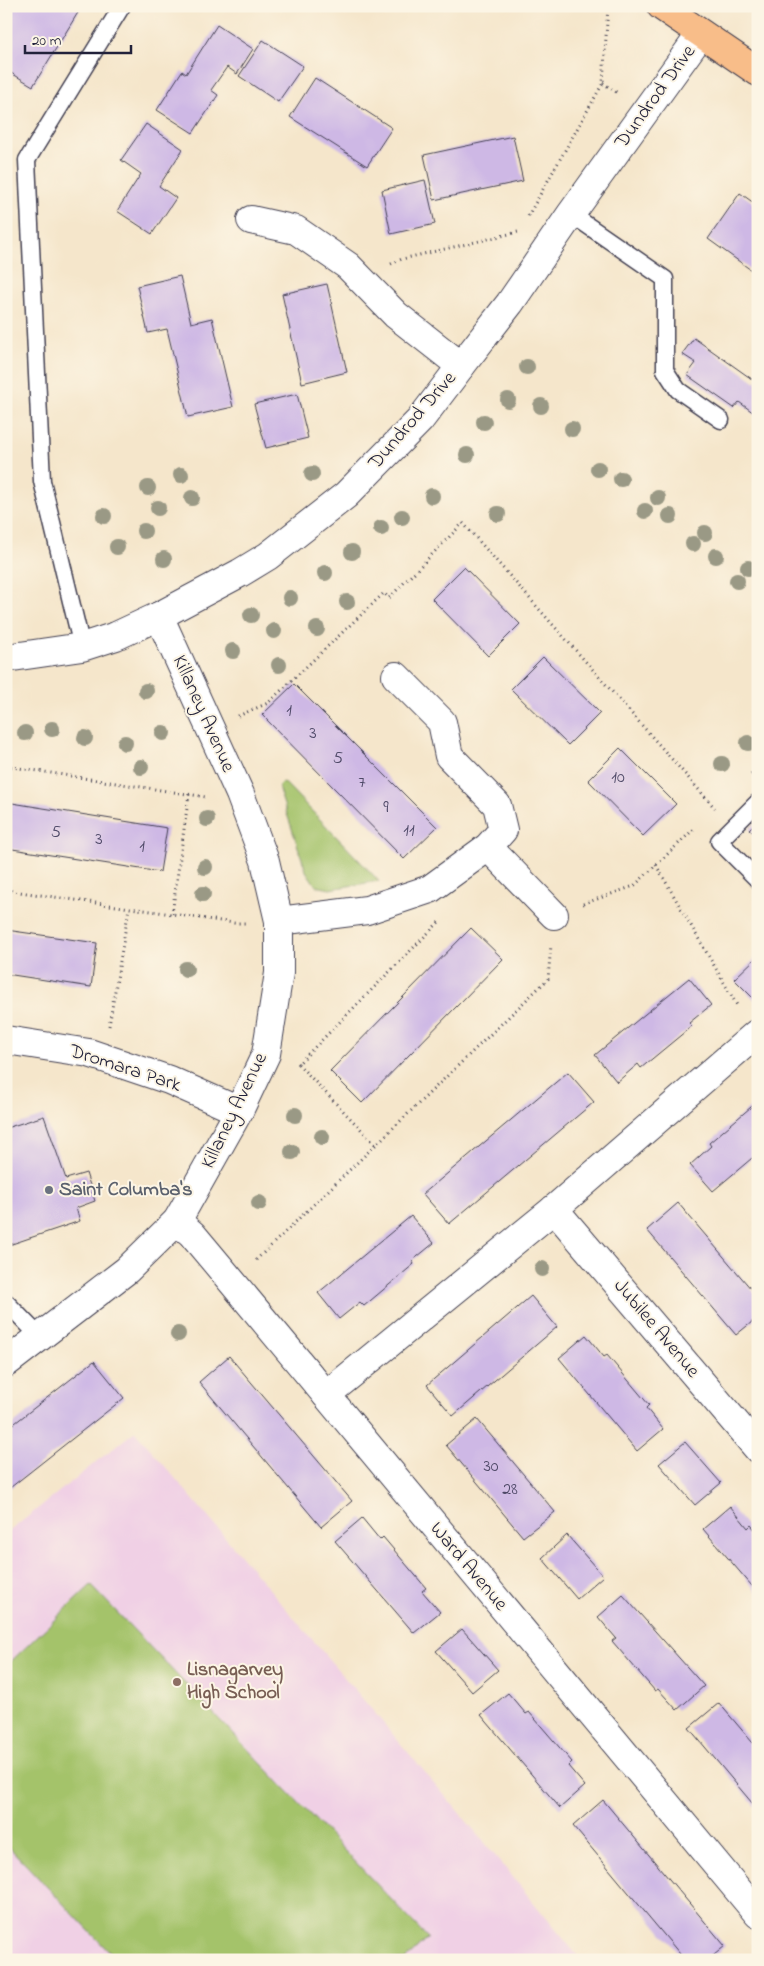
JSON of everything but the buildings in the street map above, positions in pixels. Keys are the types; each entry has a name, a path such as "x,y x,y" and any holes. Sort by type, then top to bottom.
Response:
{"highway":[{"path":"661,6 758,72"}],"street":[{"name":"Dundrod Drive","path":"6,658 82,647 116,636 159,616 268,556 346,495 420,420 510,303 571,214 701,34"},
{"path":"251,220 296,230 348,266 396,316 461,366"},
{"name":"Killaney Avenue","path":"6,1363 127,1270 177,1221 239,1112 266,1054 279,973 279,921 265,861 240,794 159,616"},
{"path":"279,921 367,910 430,889 488,847 503,830 497,805 449,756 442,722 396,676"},
{"path":"488,847 554,915"},
{"path":"326,1395 554,1209 757,1035"},
{"name":"Dromara Park","path":"6,1040 88,1053 168,1080 239,1112"},
{"name":"Jubilee Avenue","path":"554,1209 753,1434"},
{"name":"Ward Avenue","path":"177,1221 192,1234 758,1914"}],"lane":[{"path":"82,647 42,481 27,160 122,6"},
{"path":"571,214 665,279 665,370 678,390 721,420"},
{"path":"758,802 718,841 758,880"},
{"path":"6,1302 40,1337"}],"path":[{"path":"523,224 603,83 608,6"},
{"path":"362,279 402,259 519,232"},
{"path":"268,703 384,593 389,598 463,523 716,809"},
{"path":"6,766 215,798 240,794"},
{"path":"172,914 189,794"},
{"path":"233,1283 548,978 554,915 634,886 656,865 730,996 757,1035"},
{"path":"6,890 234,924 279,921"},
{"path":"113,1007 129,908"},
{"path":"298,1064 442,919"},
{"path":"266,1054 298,1064 376,1145"}],"shaded area":[{"name":"Lisnagarvey High School","path":"135,1431 474,1830 581,1960 6,1960 6,1534"}],"green space":[{"path":"282,782 379,881 330,889 316,886 306,871 279,790 279,785"},
{"path":"91,1585 428,1938 405,1960 117,1960 6,1844 6,1666"}],"place":[{"name":"Saint Columba's","path":"49,1190"},
{"name":"Lisnagarvey High School","path":"177,1682"}]}
